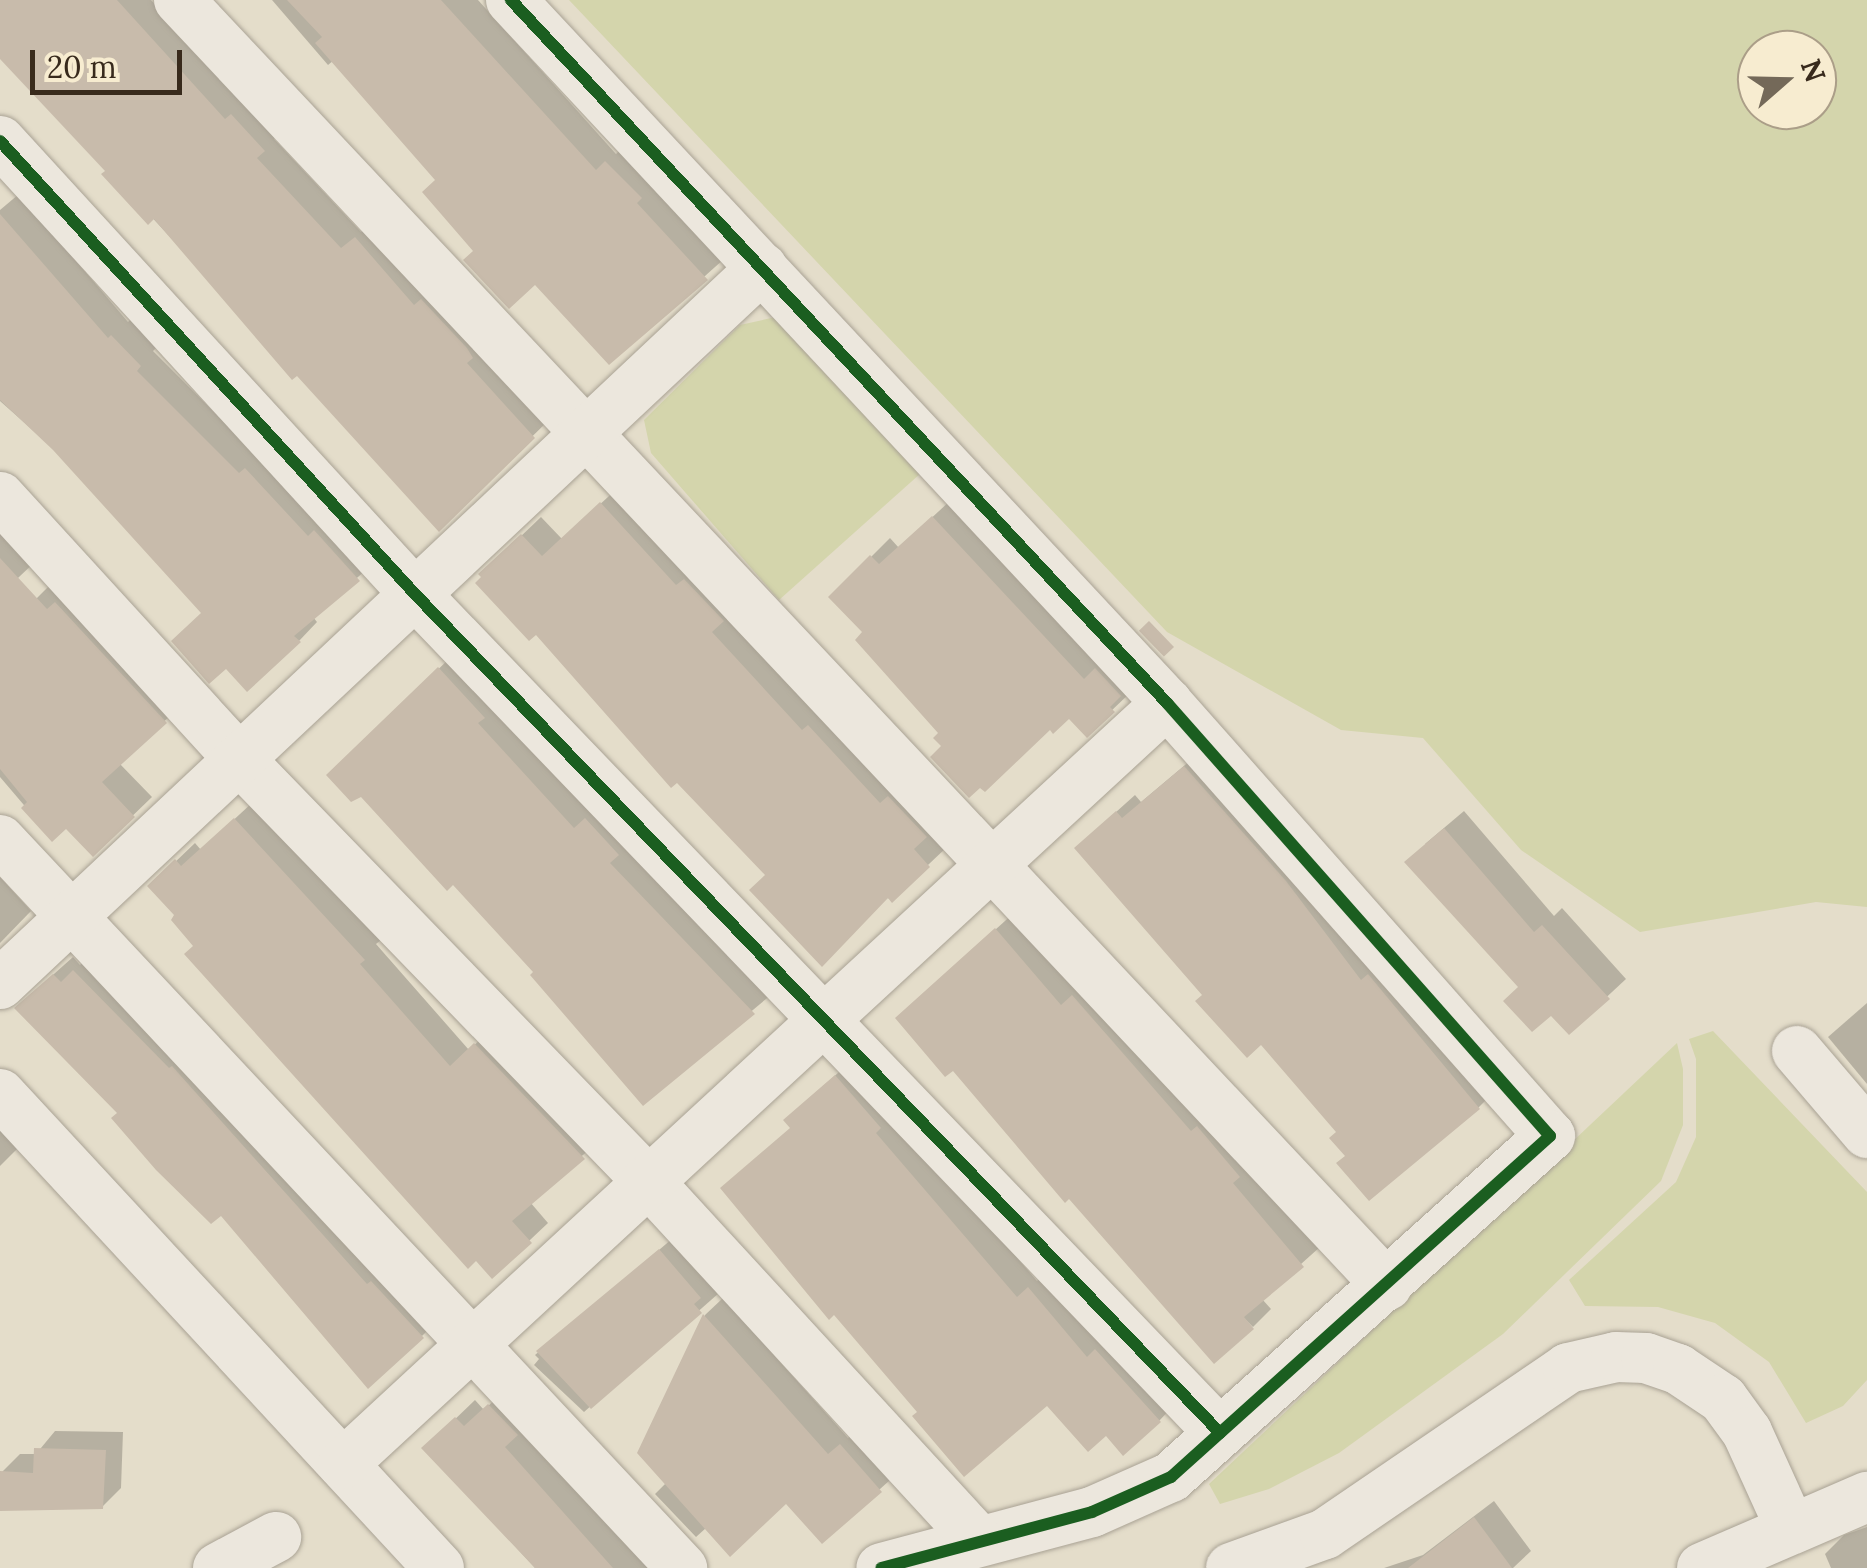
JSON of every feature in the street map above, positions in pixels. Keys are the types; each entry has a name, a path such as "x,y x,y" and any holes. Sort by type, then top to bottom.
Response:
{"street":[{"path":"178,0 1386,1285"},
{"path":"511,0 1167,703 1550,1136 1172,1477 1092,1512 881,1568"},
{"path":"0,141 414,594 1220,1434"},
{"path":"0,984 762,268"},
{"path":"0,496 239,759 646,1180 979,1541"},
{"path":"343,1464 646,1180 1167,703"},
{"path":"0,840 682,1568"},
{"path":"1797,1052 1867,1133"},
{"path":"0,1094 438,1568"},
{"path":"1231,1568 1325,1534 1568,1368 1616,1357 1646,1358 1678,1369 1723,1400 1747,1432 1790,1528"},
{"path":"1702,1568 1867,1497"},
{"path":"218,1568 276,1537"}],"green space":[{"path":"569,0 1867,0 1867,907 1816,902 1640,932 1521,850 1423,738 1341,730 1167,632"},
{"path":"785,315 930,465 779,600 651,453 644,420 740,325"},
{"path":"1713,1031 1867,1192 1867,1380 1843,1406 1806,1423 1769,1362 1715,1323 1658,1307 1585,1306 1569,1280 1676,1182 1696,1137 1696,1059 1689,1039"},
{"path":"1677,1043 1683,1069 1683,1125 1661,1181 1503,1334 1339,1453 1269,1489 1220,1504 1209,1484"}],"building":[{"path":"0,0 117,0 225,119 231,114 265,151 257,158 341,248 355,237 414,305 421,299 467,348 473,358 467,363 535,438 439,532 297,376 292,380 154,219 148,225 101,174 105,171 0,59"},
{"path":"287,0 441,0 596,170 605,161 642,198 637,203 708,280 609,365 535,285 509,309 463,260 473,251 422,192 435,180 315,43 322,37"},
{"path":"0,214 108,338 111,335 141,366 137,371 239,473 245,468 308,536 314,530 360,581 294,636 301,642 247,692 226,669 209,684 171,641 201,613 53,450 0,400"},
{"path":"600,502 676,585 684,579 724,621 712,632 802,730 808,725 880,803 888,796 927,837 914,849 930,867 892,903 888,898 822,967 749,890 765,875 677,783 671,788 536,635 529,641 475,583 481,577 478,574 521,534 542,556"},
{"path":"932,516 1084,679 1095,668 1121,696 1110,707 1115,712 1087,738 1069,719 1053,734 1050,730 985,792 980,788 969,798 930,757 941,746 933,738 938,733 855,640 862,632 828,597 870,555 879,564"},
{"path":"0,558 47,609 55,602 167,723 102,782 135,817 93,857 66,829 52,842 21,808 27,802 0,769"},
{"path":"1149,621 1174,647 1164,657 1139,631"},
{"path":"438,667 485,718 478,723 574,828 585,818 619,855 610,863 755,1014 643,1106 530,975 533,972 453,885 447,891 361,797 351,802 326,775"},
{"path":"1184,766 1286,881 1361,980 1368,974 1480,1109 1369,1201 1336,1163 1345,1156 1329,1138 1336,1132 1261,1045 1247,1058 1195,1001 1202,995 1074,848 1116,811 1122,818"},
{"path":"234,818 365,960 360,964 450,1066 474,1043 585,1159 512,1221 532,1243 492,1279 476,1261 468,1269 184,954 193,946 171,920 174,915 147,886 175,859 181,866"},
{"path":"1444,828 1534,932 1542,925 1610,999 1569,1035 1551,1016 1532,1032 1503,1001 1518,987 1404,862"},
{"path":"995,928 1061,1005 1072,995 1191,1131 1197,1126 1240,1177 1233,1183 1304,1267 1244,1317 1254,1329 1214,1364 1069,1199 1065,1203 953,1071 945,1077 895,1018"},
{"path":"73,970 169,1068 172,1066 367,1284 371,1281 424,1338 368,1389 221,1216 211,1224 156,1170 111,1118 117,1113 14,1008 53,974 61,982"},
{"path":"835,1075 881,1128 876,1133 1017,1297 1028,1287 1087,1357 1095,1349 1161,1422 1123,1456 1106,1436 1088,1452 1047,1406 964,1477 912,1416 917,1412 834,1315 829,1320 720,1188 790,1128 783,1120"},
{"path":"659,1249 701,1298 694,1304 702,1313 591,1409 536,1351"},
{"path":"703,1314 828,1454 840,1444 882,1492 822,1544 786,1504 730,1557 637,1453"},
{"path":"488,1404 518,1435 505,1447 613,1568 535,1568 421,1448 455,1417 464,1426"},
{"path":"34,1448 106,1450 103,1509 0,1511 0,1471 33,1473"},
{"path":"1474,1517 1512,1568 1408,1568"}],"cycle path":[{"path":"511,0 1167,703 1550,1136 1171,1477 1092,1512 881,1568"},
{"path":"0,141 414,593 1220,1433"}]}
